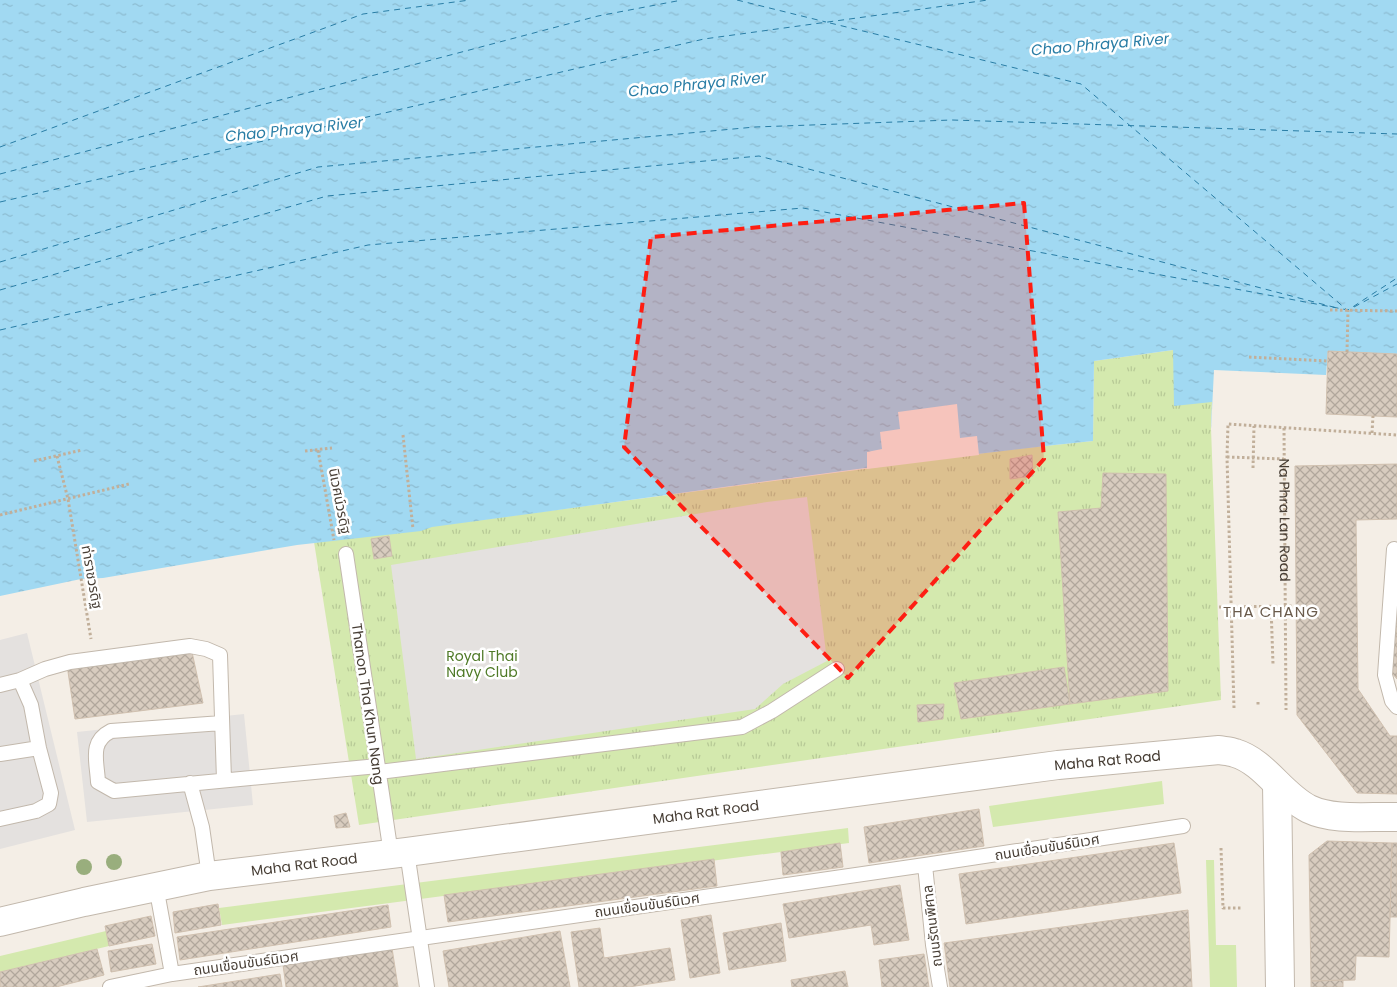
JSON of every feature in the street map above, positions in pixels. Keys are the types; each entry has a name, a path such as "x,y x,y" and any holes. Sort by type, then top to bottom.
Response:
{"street":[{"name":"Maha Rat Road","path":"0,922 156,886 209,876 399,853 1058,765 1220,750 1234,752 1248,759 1297,802 1320,813 1338,816 1397,817"},
{"path":"1277,784 1280,987"}],"lane":[{"path":"1394,549 1385,675 1392,701 1397,707"},
{"name":"Thanon Tha Khun Nang","path":"346,554 378,769 420,938 427,987"},
{"path":"0,685 70,662 190,646 206,649 220,656 224,780"},
{"path":"222,723 111,731 101,736 96,748 98,782 114,790 378,769 742,728 772,711 837,668"},
{"path":"0,819 36,811 49,804 51,793 39,748 31,705 20,680"},
{"path":"0,754 39,748"},
{"path":"190,783 202,827 209,876"},
{"name":"ถนนเขื่อนขันธ์นิเวศ","path":"110,987 172,974 925,866 1183,826"},
{"name":"ถนนรัตนพิศาล","path":"925,866 933,945 940,987"},
{"path":"156,886 172,974"}],"path":[{"path":"1330,310 1397,311"},
{"path":"1347,352 1348,310"},
{"path":"1249,357 1328,361"},
{"path":"1372,433 1373,416"},
{"path":"1234,708 1227,457 1228,424 1397,435"},
{"path":"1253,468 1254,426"},
{"name":"Na Phra Lan Road","path":"1284,428 1286,710"},
{"path":"403,435 413,529"},
{"name":"นิเวศน์วรดิฐ","path":"305,451 332,448"},
{"path":"34,461 82,450"},
{"name":"นิเวศน์วรดิฐ","path":"318,450 335,540 346,554"},
{"name":"ท่าราชวรดิฐ","path":"56,456 68,499 95,659"},
{"path":"1227,457 1284,458"},
{"path":"0,515 129,484"},
{"path":"1271,606 1273,664"},
{"path":"1219,607 1292,606"},
{"path":"1221,848 1223,908 1241,908"}],"highlighted area":[{"path":"1024,203 1044,459 848,678 624,447 651,237"}],"green space":[{"name":"Royal Thai Navy Club","path":"1173,350 1212,402 1211,428 1221,700 359,825 314,542 1007,450 1093,441 1094,361"},
{"path":"1162,781 1164,804 993,827 989,806"},
{"path":"848,828 849,843 222,925 219,908"},
{"path":"1206,860 1214,860 1216,945 1236,945 1237,987 1210,987"},
{"path":"106,931 109,946 0,972 0,956"}],"shaded area":[{"path":"807,497 827,661 783,684 755,709 416,759 391,565 767,502"},
{"path":"27,633 75,830 0,849 0,640"},
{"path":"244,714 253,805 87,822 77,732"}],"water":[{"name":"Chao Phraya River","path":"0,0 1397,0 1397,445 1211,428 1212,402 1174,406 1173,350 1094,361 1093,441 845,471 432,527 421,531 297,545 103,578 81,579 0,596"}],"pier":[{"path":"1328,351 1397,354 1397,447 1355,446 1228,436 1211,430 1214,370 1326,375"},
{"path":"957,404 960,438 977,436 979,455 867,469 867,452 882,449 880,432 900,429 898,412"}],"building":[{"path":"1328,351 1397,354 1397,417 1326,414"},
{"path":"1032,455 1033,476 1010,479 1010,459"},
{"path":"1397,464 1397,519 1356,520 1358,689 1390,736 1397,736 1397,794 1357,793 1297,715 1295,466"},
{"path":"1103,473 1166,474 1168,691 1070,704 1058,512 1101,508"},
{"path":"389,536 392,556 374,559 371,539"},
{"path":"1392,612 1397,613 1397,679 1392,673"},
{"path":"192,652 203,703 75,719 67,665"},
{"path":"1064,667 1070,704 961,719 954,683"},
{"path":"944,704 943,719 918,722 917,705"},
{"path":"979,809 984,846 869,863 864,827"},
{"path":"346,813 350,827 336,828 334,816"},
{"path":"1327,841 1392,843 1389,957 1356,956 1355,980 1311,981 1309,855"},
{"path":"840,843 843,867 783,875 781,852"},
{"path":"1174,843 1181,893 966,924 959,874"},
{"path":"1392,843 1397,843 1397,917 1390,917"},
{"path":"714,859 717,886 448,922 444,895"},
{"path":"900,885 909,940 874,945 871,925 789,938 783,904"},
{"path":"218,904 221,925 175,933 173,912"},
{"path":"388,905 391,927 180,960 177,937"},
{"path":"1188,910 1192,987 950,987 944,943"},
{"path":"711,915 720,973 690,978 681,920"},
{"path":"151,916 155,936 109,946 105,926"},
{"path":"781,923 786,961 729,970 723,933"},
{"path":"600,928 604,958 670,948 675,980 629,987 579,987 571,932"},
{"path":"560,931 570,987 449,987 443,951"},
{"path":"152,944 156,964 111,972 108,951"},
{"path":"392,948 398,987 286,987 283,965"},
{"path":"97,949 104,975 56,987 0,987 0,972"},
{"path":"924,954 929,987 882,987 879,960"},
{"path":"845,971 848,987 792,987 791,980"},
{"path":"280,974 282,987 198,987"},
{"path":"1343,980 1343,987 1311,987 1311,981"}],"ferry route":[{"path":"0,147 363,14 470,0"},
{"path":"0,174 598,16 682,0"},
{"path":"737,0 826,22"},
{"path":"0,202 704,39 988,0"},
{"path":"830,23 1081,84 1346,309"},
{"path":"0,262 318,167 755,127 952,120 1397,134"},
{"path":"0,290 327,196 759,156 1337,308"},
{"path":"0,330 368,245 803,208 1348,310 1397,278"},
{"path":"1354,307 1397,284"}],"district":[{"name":"THA CHANG","path":"1271,611"}]}
